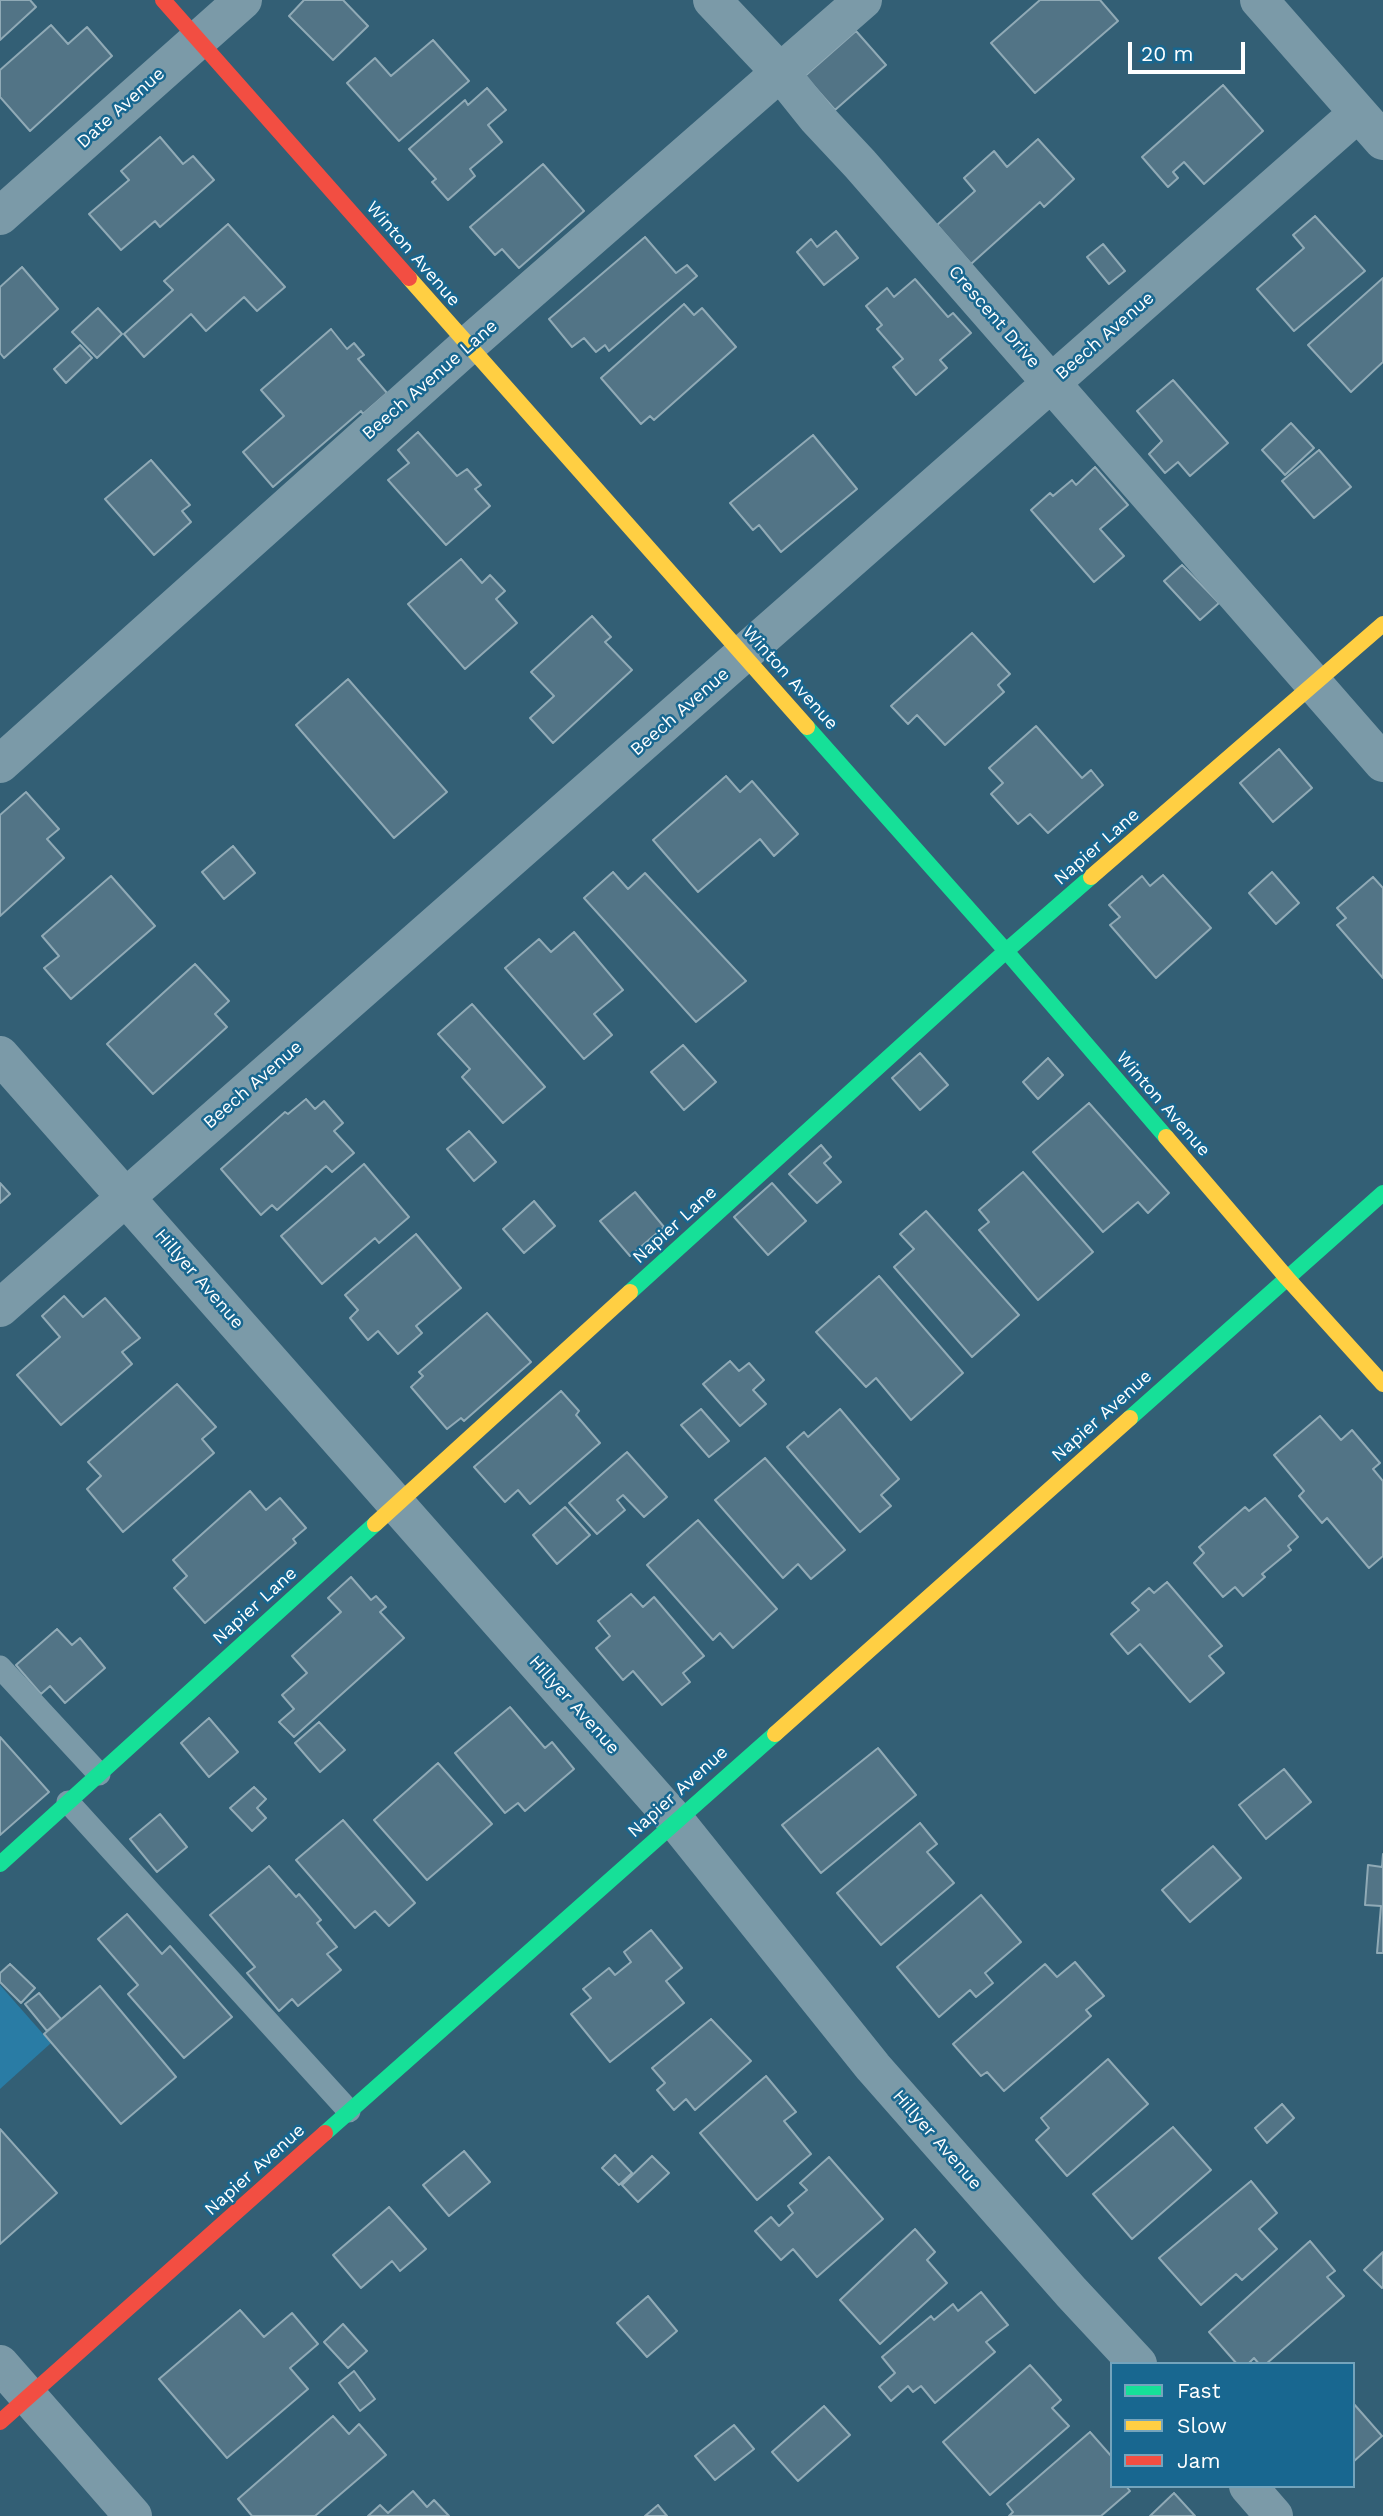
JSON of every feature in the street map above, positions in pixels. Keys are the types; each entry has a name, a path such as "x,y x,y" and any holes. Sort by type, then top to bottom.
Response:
{"street":[{"name":"Winton Avenue","path":"163,0 1006,951 1287,1278 1383,1384"},
{"name":"Date Avenue","path":"0,216 243,0"},
{"name":"Crescent Drive","path":"712,0 780,72 816,117 1383,763"},
{"name":"Beech Avenue Lane","path":"0,764 468,345 863,0"},
{"path":"1259,0 1383,141"},
{"name":"Beech Avenue","path":"0,1308 1358,113"},
{"name":"Napier Lane","path":"0,1864 1006,951 1383,624"},
{"name":"Hillyer Avenue","path":"0,1055 675,1820 873,2067 1136,2362"},
{"name":"Napier Avenue","path":"0,2422 1383,1193"},
{"path":"0,2364 133,2516"},
{"path":"1250,2488 1274,2516"}],"lane":[{"path":"0,1667 99,1774"},
{"path":"68,1802 349,2111"}],"shaded area":[{"path":"0,1985 51,2043 0,2089"}],"building":[{"path":"0,0 30,0 36,7 0,40"},
{"path":"304,0 343,0 368,26 333,60 289,16"},
{"path":"1040,0 1100,0 1118,21 1035,93 991,43"},
{"path":"51,25 68,44 87,27 112,56 30,131 0,97 0,70"},
{"path":"856,31 886,65 835,110 805,76"},
{"path":"433,40 469,81 399,141 347,83 375,58 391,76"},
{"path":"1223,85 1263,131 1204,184 1184,162 1173,172 1178,178 1168,187 1142,157"},
{"path":"487,88 506,110 488,125 502,142 470,169 475,176 448,200 432,182 436,179 409,149 465,100 468,105"},
{"path":"160,137 183,164 193,156 214,180 160,227 155,221 121,250 89,214 129,180 121,171"},
{"path":"1038,139 1074,179 1044,207 1040,202 971,264 937,225 975,191 964,178 994,151 1007,167"},
{"path":"543,164 584,211 519,268 502,249 495,255 470,227"},
{"path":"1315,216 1365,271 1294,331 1257,289 1304,248 1293,235"},
{"path":"228,224 285,287 257,311 244,297 206,331 191,314 144,357 124,334 173,290 164,281"},
{"path":"836,231 858,258 824,285 797,252 811,239 817,247"},
{"path":"645,237 676,273 687,265 697,276 609,351 605,345 596,352 584,338 572,347 549,319"},
{"path":"1103,244 1125,271 1109,284 1087,257"},
{"path":"22,267 58,309 4,358 0,353 0,287"},
{"path":"1383,278 1383,362 1351,392 1308,345"},
{"path":"915,279 948,317 953,313 971,333 940,360 947,368 916,395 893,367 903,359 877,329 882,325 866,306 887,288 894,297"},
{"path":"684,304 694,315 702,308 736,347 654,420 650,416 641,424 601,378"},
{"path":"98,308 122,334 97,358 72,332"},
{"path":"331,329 347,349 354,343 364,355 358,359 387,393 363,414 361,411 273,487 243,452 284,416 261,390"},
{"path":"80,345 92,358 66,383 54,369"},
{"path":"1173,380 1228,443 1190,476 1178,462 1165,473 1149,454 1162,441 1137,411"},
{"path":"1291,423 1314,448 1285,475 1262,450"},
{"path":"418,432 457,476 467,469 481,485 475,489 490,506 446,545 388,480 409,463 398,450"},
{"path":"813,435 857,489 781,552 759,525 753,530 730,503"},
{"path":"1319,450 1351,487 1314,518 1282,481"},
{"path":"151,460 190,505 182,511 191,522 154,555 105,499"},
{"path":"1095,467 1128,505 1100,529 1124,556 1094,582 1031,510 1050,493 1053,496 1072,480 1076,485"},
{"path":"461,559 482,583 490,575 505,591 496,599 517,623 465,669 408,604"},
{"path":"1182,565 1219,603 1200,620 1164,581"},
{"path":"592,616 611,637 605,642 632,670 553,743 530,718 554,696 531,672"},
{"path":"972,633 1010,674 998,685 1004,692 945,745 917,715 908,724 891,706"},
{"path":"348,679 447,792 394,838 296,725"},
{"path":"1036,726 1082,778 1091,770 1103,785 1048,833 1030,814 1018,824 991,794 1003,783 989,768"},
{"path":"1279,749 1312,788 1273,822 1240,783"},
{"path":"726,776 740,792 752,781 798,834 774,856 760,839 698,892 653,840"},
{"path":"26,792 59,829 47,839 64,858 0,916 0,815"},
{"path":"233,846 255,873 224,899 202,872"},
{"path":"613,872 628,889 645,873 746,981 696,1022 584,898"},
{"path":"1272,872 1299,903 1276,924 1249,893"},
{"path":"1163,875 1211,928 1156,978 1110,925 1120,917 1109,905 1142,876 1150,886"},
{"path":"111,876 155,926 71,999 44,968 59,956 42,936"},
{"path":"1373,877 1383,888 1383,978 1337,925 1346,918 1337,908"},
{"path":"574,932 623,990 594,1014 612,1035 584,1059 505,968 539,939 551,952"},
{"path":"195,964 229,1001 215,1014 227,1027 153,1094 107,1044"},
{"path":"472,1004 545,1087 503,1123 462,1077 470,1069 438,1034"},
{"path":"683,1045 716,1082 684,1110 651,1072"},
{"path":"920,1053 948,1085 920,1110 892,1078"},
{"path":"1048,1058 1063,1075 1038,1099 1023,1082"},
{"path":"306,1099 315,1109 324,1101 343,1123 334,1131 354,1153 332,1172 326,1166 277,1210 272,1205 261,1215 221,1169 285,1112 288,1114"},
{"path":"1089,1103 1169,1193 1148,1213 1138,1202 1103,1232 1033,1152"},
{"path":"469,1131 496,1162 474,1181 447,1149"},
{"path":"821,1145 831,1157 824,1163 841,1182 817,1203 789,1174"},
{"path":"364,1164 409,1217 379,1243 375,1238 322,1284 281,1236"},
{"path":"1023,1172 1093,1252 1038,1300 979,1230 989,1222 979,1210"},
{"path":"0,1183 10,1194 0,1203"},
{"path":"772,1183 806,1221 768,1255 734,1217"},
{"path":"635,1192 664,1227 630,1256 600,1221"},
{"path":"534,1201 555,1226 524,1253 503,1229"},
{"path":"926,1211 1019,1315 972,1357 894,1267 914,1249 900,1234"},
{"path":"416,1234 461,1288 416,1326 422,1333 398,1354 378,1331 368,1340 350,1318 358,1310 345,1295"},
{"path":"879,1276 963,1373 911,1420 876,1378 866,1387 816,1332"},
{"path":"64,1296 83,1317 105,1298 140,1338 122,1352 132,1364 61,1425 17,1375 60,1337 42,1316"},
{"path":"487,1313 531,1362 464,1421 461,1418 447,1429 411,1387 423,1376 419,1372"},
{"path":"730,1361 739,1371 749,1363 764,1380 753,1390 766,1404 740,1426 703,1384"},
{"path":"177,1384 216,1427 202,1439 214,1453 123,1532 87,1489 101,1476 88,1462"},
{"path":"561,1391 579,1411 576,1415 600,1443 530,1504 518,1490 505,1502 474,1467"},
{"path":"701,1409 729,1441 709,1457 681,1425"},
{"path":"840,1409 899,1479 881,1495 891,1506 860,1532 787,1447 804,1432 808,1437"},
{"path":"1320,1416 1341,1440 1352,1430 1380,1463 1373,1469 1383,1481 1383,1556 1369,1568 1327,1518 1322,1523 1299,1496 1304,1491 1274,1455"},
{"path":"627,1452 667,1497 644,1517 623,1495 617,1500 625,1510 597,1534 569,1503"},
{"path":"765,1458 845,1550 811,1579 798,1564 783,1578 715,1500"},
{"path":"250,1491 266,1510 280,1498 306,1528 293,1539 296,1543 205,1623 174,1588 187,1576 173,1560"},
{"path":"1265,1498 1298,1537 1288,1546 1291,1550 1262,1574 1265,1577 1243,1596 1235,1587 1223,1597 1194,1563 1204,1553 1199,1547 1245,1507 1249,1511"},
{"path":"565,1507 590,1535 557,1564 533,1535"},
{"path":"698,1520 777,1609 733,1648 720,1633 713,1640 647,1565"},
{"path":"351,1577 371,1600 376,1596 386,1607 380,1612 404,1638 294,1737 279,1722 294,1709 282,1695 307,1673 292,1656 341,1612 328,1598"},
{"path":"1167,1582 1222,1646 1209,1656 1224,1673 1190,1702 1140,1644 1128,1654 1111,1634 1139,1610 1132,1603 1149,1588 1154,1593"},
{"path":"631,1594 643,1607 654,1597 704,1656 683,1673 690,1682 662,1705 633,1671 623,1680 596,1648 610,1636 598,1621"},
{"path":"57,1629 72,1645 80,1638 105,1668 65,1703 50,1686 41,1694 16,1665"},
{"path":"510,1707 545,1748 552,1742 574,1769 525,1811 518,1803 505,1813 455,1753"},
{"path":"209,1718 238,1752 209,1777 181,1743"},
{"path":"319,1722 345,1750 320,1772 295,1743"},
{"path":"0,1737 49,1792 0,1835"},
{"path":"878,1748 916,1795 821,1873 782,1825"},
{"path":"438,1763 492,1824 427,1880 374,1820"},
{"path":"1284,1769 1311,1802 1266,1839 1239,1805"},
{"path":"254,1787 266,1799 257,1808 266,1818 252,1831 230,1808"},
{"path":"160,1814 187,1847 157,1872 130,1839"},
{"path":"343,1820 415,1903 389,1926 375,1911 355,1928 296,1860"},
{"path":"920,1823 937,1844 927,1852 954,1883 881,1945 837,1893"},
{"path":"1213,1846 1241,1878 1190,1922 1162,1890"},
{"path":"1383,1854 1383,1953 1377,1953 1381,1906 1365,1905 1368,1865 1382,1867"},
{"path":"269,1866 296,1897 299,1894 321,1920 317,1923 337,1947 327,1954 341,1970 298,2006 292,1999 279,2011 247,1973 255,1967 210,1915"},
{"path":"981,1895 1021,1942 985,1973 993,1983 976,1997 970,1990 939,2017 897,1967"},
{"path":"127,1914 162,1954 170,1946 232,2017 184,2058 128,1994 138,1985 98,1939"},
{"path":"651,1930 682,1968 666,1981 684,2003 610,2062 571,2014 591,1998 583,1989 609,1968 615,1975 631,1962 624,1952"},
{"path":"1075,1962 1104,1996 1086,2010 1091,2016 1004,2091 987,2072 981,2076 953,2044 1045,1964 1057,1977"},
{"path":"10,1964 35,1988 21,2003 0,1982 0,1973"},
{"path":"100,1986 176,2077 121,2124 44,2034"},
{"path":"39,1993 61,2019 47,2031 25,2004"},
{"path":"711,2019 751,2061 695,2110 686,2099 674,2110 657,2090 665,2083 652,2068"},
{"path":"1108,2059 1148,2104 1067,2176 1036,2140 1049,2128 1041,2118"},
{"path":"766,2076 796,2112 784,2121 811,2154 757,2200 700,2133"},
{"path":"1282,2104 1294,2118 1267,2143 1255,2128"},
{"path":"1173,2127 1211,2170 1132,2239 1093,2194"},
{"path":"0,2129 57,2193 0,2244"},
{"path":"464,2151 490,2182 449,2216 423,2185"},
{"path":"615,2155 632,2173 619,2185 602,2168"},
{"path":"652,2156 669,2173 638,2202 622,2185"},
{"path":"829,2157 883,2219 817,2277 793,2249 781,2260 755,2231 771,2217 779,2226 793,2213 788,2206 807,2190 800,2183"},
{"path":"1251,2181 1277,2213 1259,2229 1277,2249 1242,2280 1236,2274 1201,2305 1159,2258"},
{"path":"389,2207 426,2249 400,2271 392,2261 361,2288 333,2255"},
{"path":"915,2229 935,2252 927,2260 947,2283 880,2344 840,2300"},
{"path":"1310,2241 1335,2271 1327,2277 1344,2296 1268,2362 1257,2362 1254,2358 1250,2362 1235,2362 1209,2332"},
{"path":"1383,2252 1383,2287 1382,2288 1364,2270"},
{"path":"981,2292 1008,2325 986,2342 995,2352 935,2403 921,2386 913,2392 908,2386 891,2401 879,2387 895,2373 882,2357 931,2316 934,2320 953,2304 958,2311"},
{"path":"648,2296 677,2331 647,2357 617,2323"},
{"path":"240,2310 264,2337 292,2313 318,2344 290,2368 308,2389 227,2458 159,2379"},
{"path":"343,2324 367,2351 348,2368 324,2342"},
{"path":"1030,2365 1061,2400 1052,2408 1069,2426 990,2495 943,2442"},
{"path":"354,2371 375,2399 360,2411 339,2383"},
{"path":"1355,2405 1382,2436 1355,2460"},
{"path":"824,2406 850,2435 798,2481 772,2452"},
{"path":"333,2416 349,2434 359,2424 386,2455 315,2516 252,2516 238,2499"},
{"path":"734,2425 754,2449 715,2480 695,2456"},
{"path":"1090,2432 1110,2455 1110,2488 1128,2488 1130,2491 1101,2516 1009,2516 1013,2512 1007,2504"},
{"path":"413,2491 427,2507 434,2500 449,2516 368,2516 380,2505 388,2513"},
{"path":"1174,2493 1195,2516 1150,2516"},
{"path":"658,2505 667,2516 645,2516"}],"traffic: fast":[{"path":"807,727 1006,951 1166,1137"},
{"path":"630,1292 1091,877"},
{"path":"1130,1418 1383,1193"},
{"path":"0,1864 375,1524"},
{"path":"325,2133 775,1734"}],"traffic: slow":[{"path":"409,278 807,727"},
{"path":"1091,877 1383,624"},
{"path":"1166,1137 1287,1278 1383,1384"},
{"path":"375,1524 630,1292"},
{"path":"775,1734 1130,1418"}],"traffic: jam":[{"path":"163,0 409,278"},
{"path":"0,2422 325,2133"}]}
